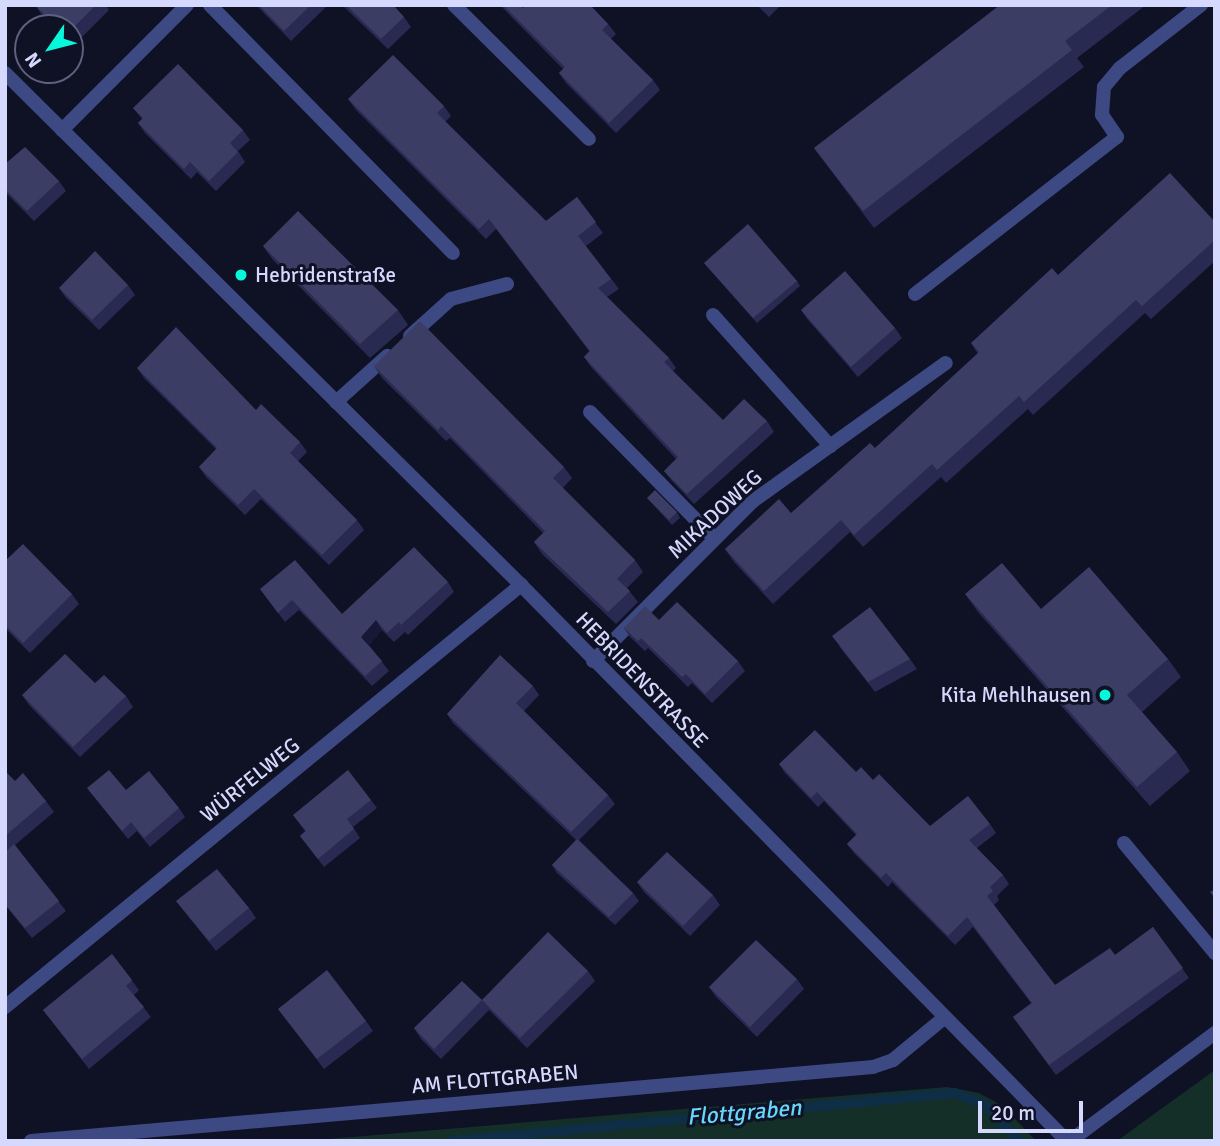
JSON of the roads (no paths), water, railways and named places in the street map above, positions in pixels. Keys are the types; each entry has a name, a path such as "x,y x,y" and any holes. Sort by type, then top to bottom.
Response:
{"street":[{"path":"62,130 187,5"},
{"path":"210,5 453,253"},
{"path":"454,5 589,139"},
{"path":"915,294 1117,137 1102,116 1104,87 1119,68 1201,5"},
{"name":"HEBRIDENSTRASSE","path":"5,73 521,585 1069,1141"},
{"path":"336,402 451,299 507,284"},
{"path":"713,315 830,446"},
{"name":"MIKADOWEG","path":"593,661 753,501 946,363"},
{"path":"590,412 715,539"},
{"name":"WÜRFELWEG","path":"5,1007 521,585"},
{"path":"1124,843 1215,953"},
{"name":"AM FLOTTGRABEN","path":"31,1141 873,1067 893,1060 945,1017"},
{"path":"1069,1141 1215,1033"}],"waterway":[{"name":"Flottgraben","path":"452,1141 955,1093 984,1104 1019,1141"}],"place":[{"name":"Hebridenstraße","path":"241,275"},
{"name":"Kita Mehlhausen","path":"1105,695"}]}
